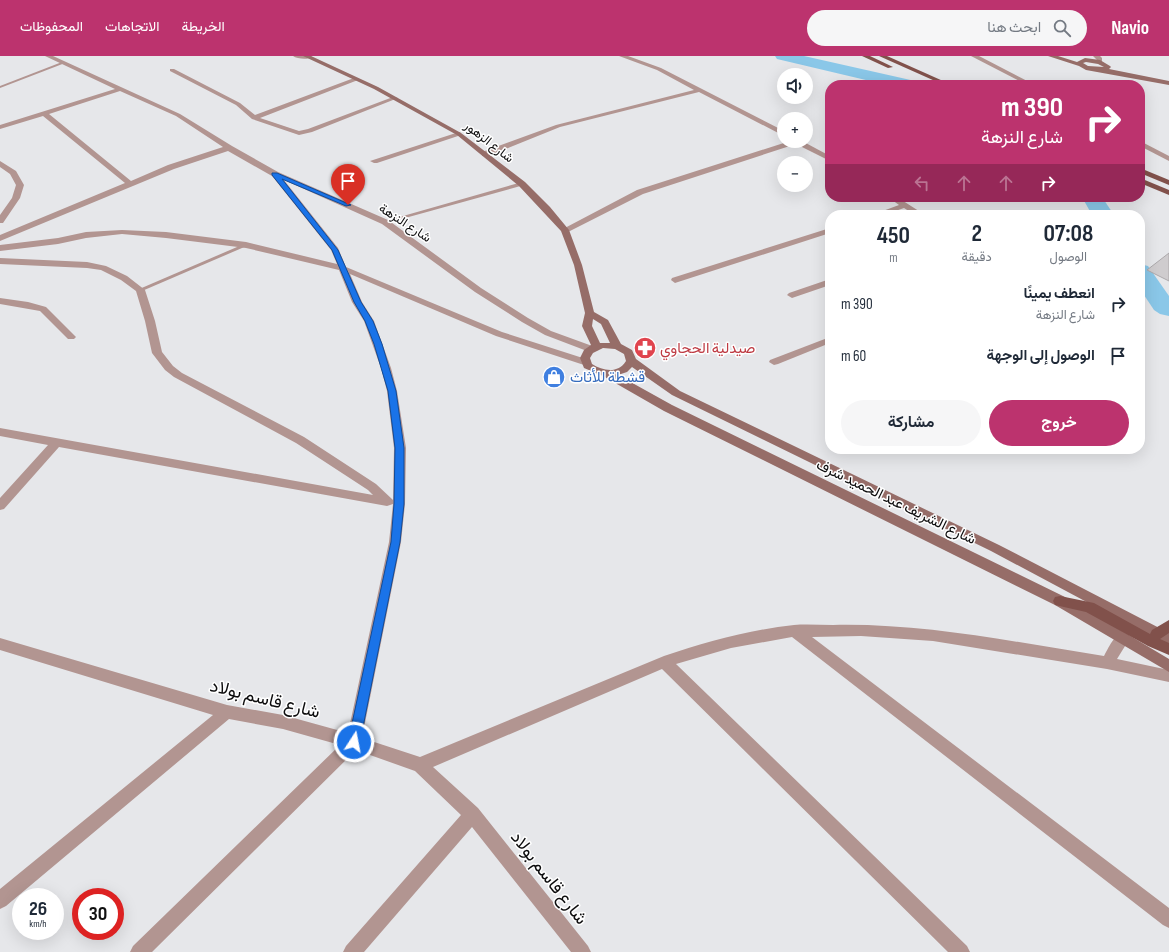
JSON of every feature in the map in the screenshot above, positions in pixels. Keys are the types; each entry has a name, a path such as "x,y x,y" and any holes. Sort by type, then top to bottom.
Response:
{"main road":[{"path":"865,56 898,71"},
{"path":"882,56 937,80"},
{"path":"1051,56 1082,60"},
{"path":"1067,56 1082,60 1092,70 1103,65 1169,83"},
{"name":"شارع الزهور","path":"307,57 395,98 459,134 522,184 547,209 565,230 578,265 590,313 587,326 594,348"},
{"path":"1145,172 1169,183"},
{"path":"1145,182 1169,193"},
{"path":"590,313 605,322 617,346"},
{"path":"603,345 617,346 628,352 631,360 625,369 606,373 593,370 585,362 587,353 594,348 603,345"},
{"name":"شارع الشريف عبد الحميد شرف","path":"631,360 676,393 995,548 1163,637"},
{"name":"شارع الشريف عبد الحميد شرف","path":"606,373 668,408 1060,601 1169,666"},
{"path":"1060,601 1089,607 1169,649"},
{"path":"1163,637 1169,626"}],"street":[{"name":"شارع النزهة","path":"48,56 178,115 229,148 274,174 312,189 385,222 478,290 524,320 548,333 594,348"},
{"path":"296,56 307,57"},
{"path":"622,56 660,69 777,130"},
{"path":"974,56 1022,80"},
{"path":"1096,56 1100,59 1103,65"},
{"path":"172,70 238,104 254,118 303,133 395,98"},
{"path":"254,118 356,79"},
{"path":"0,127 120,89"},
{"path":"485,154 558,126 701,90"},
{"path":"44,113 130,184"},
{"path":"374,161 459,134"},
{"path":"1145,146 1169,159"},
{"path":"565,230 640,192 777,147"},
{"path":"0,238 18,232 130,184 229,148"},
{"path":"810,148 825,156"},
{"path":"0,163 13,173 20,185 16,198 0,221"},
{"path":"140,952 354,742 395,542 399,504 400,448 392,391 378,344 369,321 357,302 335,250 274,174"},
{"path":"901,202 914,210"},
{"path":"891,210 906,205"},
{"path":"0,248 58,241 86,235 122,232 166,235 246,245 342,268 499,334 585,362"},
{"path":"675,280 825,232"},
{"path":"0,261 87,265 103,268 124,278 140,290 150,322 157,353 169,368 178,375 300,440 372,487 387,502"},
{"path":"792,295 825,284"},
{"path":"0,301 43,309 71,337"},
{"path":"774,362 825,342"},
{"path":"0,432 399,504"},
{"path":"0,506 56,443"},
{"path":"420,765 664,662 696,651 731,642 794,631 861,630 933,635 1107,663 1169,676"},
{"path":"794,631 1169,919"},
{"path":"1107,663 1123,638"},
{"name":"شارع قاسم بولاد","path":"0,644 227,712 283,722 354,742 420,765 472,814 582,952"},
{"path":"664,662 717,712 961,952"},
{"path":"0,900 227,712"},
{"path":"352,952 472,814"}],"lane":[{"path":"0,86 63,63"},
{"path":"385,222 522,184"},
{"path":"140,290 246,245"}],"building":[{"path":"1169,253 1169,281 1147,270"}],"waterway":[{"path":"783,56 887,80"},
{"path":"1095,202 1100,210"},
{"path":"1145,278 1163,305 1169,309"}],"place":[{"name":"صيدلية الحجاوي","path":"645,348"},
{"name":"قشطة للأثاث","path":"554,377"}],"route":[{"path":"348,205 274,174 335,250 357,302 369,321 386,368 392,391 400,448 399,504 395,542 354,742"}]}
